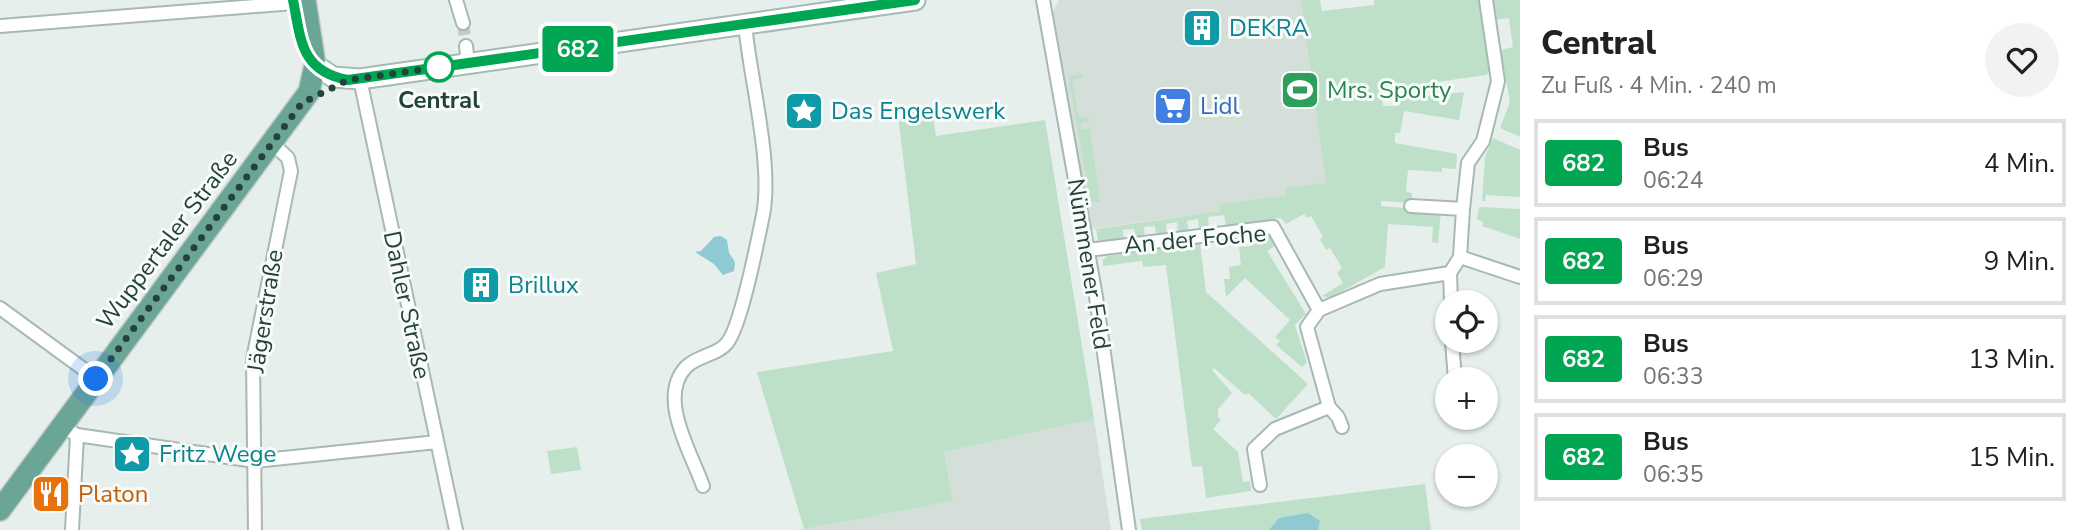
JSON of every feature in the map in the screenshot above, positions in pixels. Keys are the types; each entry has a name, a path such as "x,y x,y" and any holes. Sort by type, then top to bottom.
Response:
{"main road":[{"path":"302,103 354,79 467,55 746,24 915,0"},
{"path":"291,2 302,44 305,89 302,103"},
{"path":"291,2 315,65"},
{"path":"302,44 315,65 333,77 354,79"},
{"name":"Wuppertaler Straße","path":"0,510 70,431 96,379 302,103 312,83 315,65"}],"street":[{"path":"456,0 463,23"},
{"name":"Nümmener Feld","path":"1043,0 1088,250 1129,530"},
{"path":"1451,290 1450,273 1460,257 1468,163 1483,141 1498,81 1486,0"},
{"path":"0,26 291,2"},
{"path":"703,486 677,415 673,395 678,379 687,366 724,346 730,338 748,282 762,215 765,184 746,24"},
{"name":"Dahler Straße","path":"354,79 456,530"},
{"name":"Jägerstraße","path":"255,530 253,359 291,171 288,158 272,143"},
{"path":"1411,206 1463,209"},
{"name":"An der Foche","path":"1088,250 1273,227 1320,310"},
{"path":"1460,257 1520,277"},
{"path":"1342,427 1338,416 1329,407 1307,327 1320,310 1380,284 1450,273"},
{"path":"0,308 96,379"},
{"path":"1260,485 1254,449 1275,429 1329,407"},
{"path":"72,530 70,431 255,461 436,442"}],"shaded area":[{"path":"1059,0 1301,0 1330,189 1220,204 1220,211 1091,229 1054,26 1053,12"},
{"path":"1094,419 1111,530 796,530 953,501 944,452"}],"green space":[{"path":"1301,0 1320,0 1322,11 1374,5 1374,0 1481,0 1491,70 1486,75 1381,90 1383,106 1398,106 1399,99 1464,92 1459,120 1404,111 1400,133 1395,133 1395,143 1457,154 1456,169 1442,168 1442,172 1408,170 1406,192 1412,193 1412,203 1381,201 1381,206 1441,211 1438,243 1432,242 1433,227 1388,224 1385,267 1330,298 1322,296 1343,283 1337,273 1342,268 1330,248 1326,250 1320,239 1323,237 1311,216 1307,218 1304,214 1286,224 1281,218 1226,226 1224,215 1208,217 1209,228 1199,230 1198,219 1187,221 1189,231 1178,233 1177,222 1166,224 1167,234 1156,235 1155,226 1144,227 1145,237 1136,239 1134,229 1123,230 1124,240 1105,243 1098,240 1096,229 1220,211 1219,204 1286,195 1286,188 1326,183"},
{"path":"1494,0 1520,0 1520,137 1500,128 1510,102 1501,50 1513,47 1509,18 1496,20"},
{"path":"1082,74 1083,78 1072,80 1079,118 1089,117 1089,122 1081,124 1082,129 1090,129 1100,202 1091,202 1068,76"},
{"path":"932,109 936,136 1045,120 1094,419 944,452 953,501 804,529 757,372 893,351 876,273 916,264 898,115"},
{"path":"1493,138 1520,150 1520,197 1486,195 1485,201 1482,201 1485,157"},
{"path":"1479,207 1520,209 1520,239 1482,226 1483,222 1477,219"},
{"path":"1252,235 1270,237 1276,245 1267,251 1306,314 1295,325 1307,363 1302,367 1276,345 1280,341 1275,337 1290,320 1245,278 1226,297 1224,279 1230,279 1229,267 1241,265 1239,247 1252,246"},
{"path":"1200,243 1206,292 1308,384 1276,419 1248,393 1245,395 1214,368 1212,370 1232,393 1218,409 1218,417 1221,420 1213,429 1238,452 1243,482 1250,481 1251,491 1206,498 1202,466 1192,467 1166,265 1143,267 1142,261 1103,266 1103,260 1107,256"},
{"path":"577,447 581,470 551,474 547,451"},
{"path":"1425,484 1431,530 1142,530 1140,519"}],"water":[{"path":"721,236 727,240 729,253 735,262 734,271 723,275 714,264 695,252 701,251 714,237"},
{"path":"1308,513 1320,521 1318,530 1269,530 1279,518"}],"tunnel":[{"path":"463,23 466,46"}],"bus line":[{"name":"682","path":"293,0 302,44 308,58 322,72 348,80 915,0"}],"place":[{"name":"DEKRA","path":"1202,28"},
{"name":"Central","path":"439,67"},
{"name":"Mrs. Sporty","path":"1300,90"},
{"name":"Lidl","path":"1173,106"},
{"name":"Das Engelswerk","path":"804,111"},
{"name":"Brillux","path":"481,285"},
{"name":"Fritz Wege","path":"132,454"},
{"name":"Platon","path":"51,494"}],"route":[{"path":"96,379 302,103 315,94 348,80 447,66 439,67"}]}
